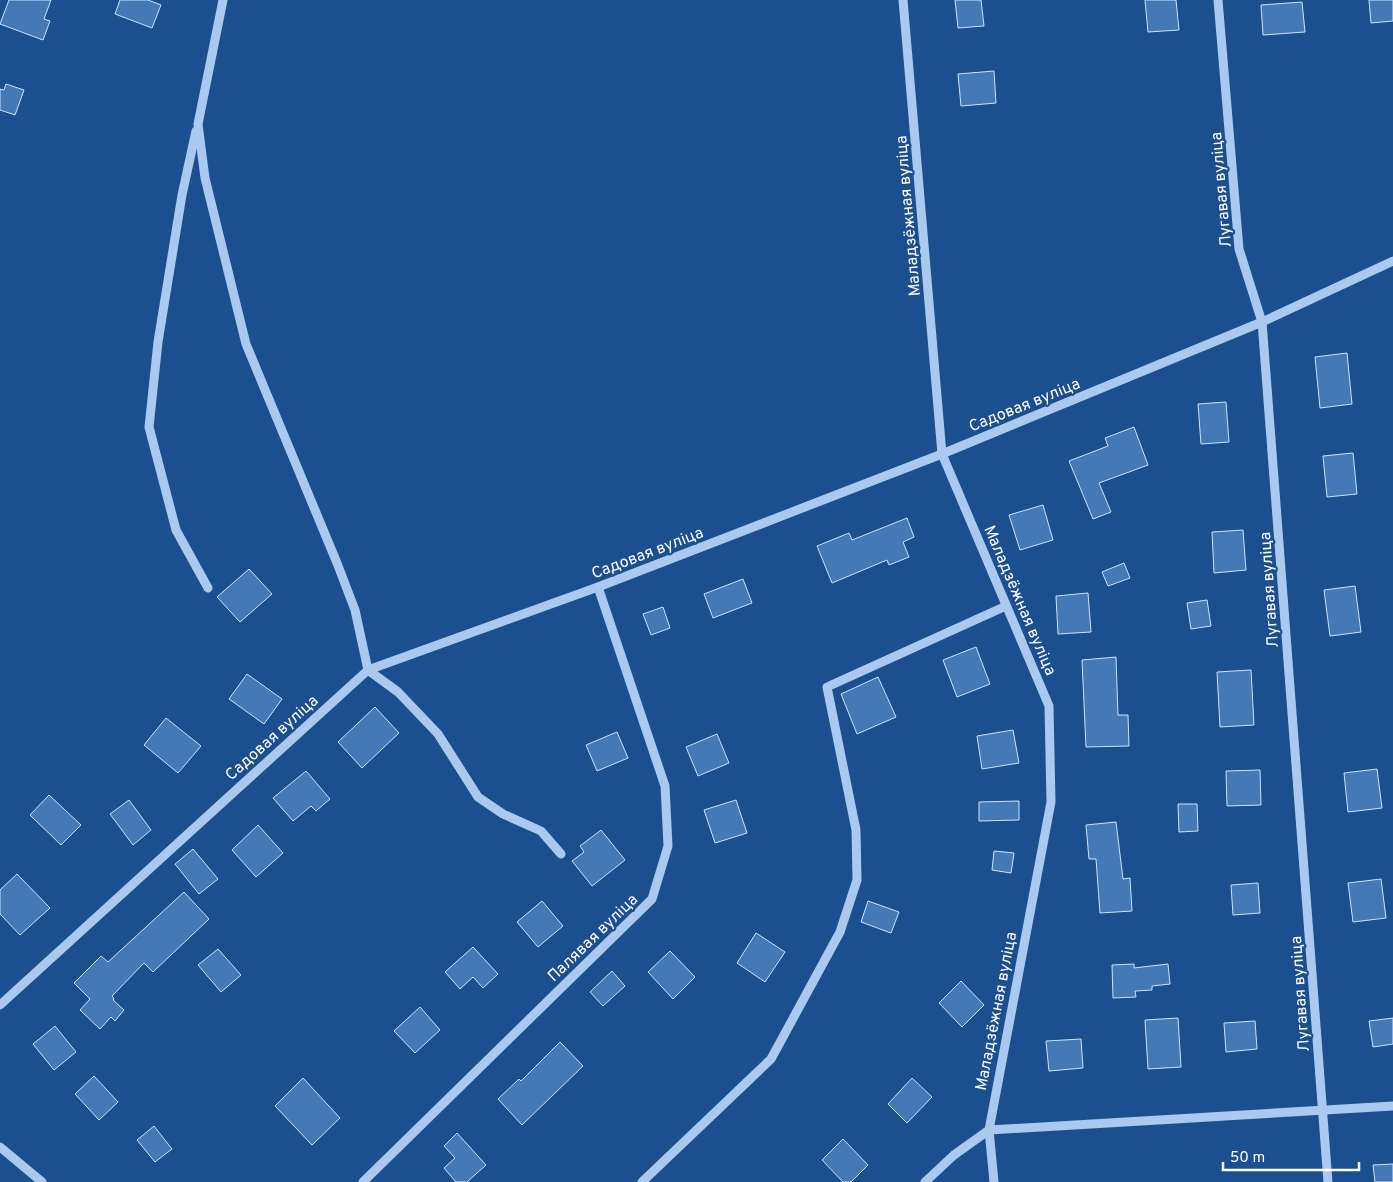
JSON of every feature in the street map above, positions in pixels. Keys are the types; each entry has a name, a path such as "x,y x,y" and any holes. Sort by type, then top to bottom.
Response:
{"street":[{"path":"208,588 176,530 149,427 164,303 182,194 223,0"},
{"name":"Маладзёжная вуліца","path":"904,0 942,454 1049,706 1051,802 989,1130 994,1182"},
{"name":"Лугавая вуліца","path":"1218,0 1239,249 1262,322 1328,1182"},
{"path":"198,124 204,178 246,344 355,610 368,670 398,692 438,734 478,797 503,814 541,831 561,854"},
{"name":"Садовая вуліца","path":"0,1005 368,670 598,587 942,454 1262,322 1393,262"},
{"name":"Палявая вуліца","path":"363,1182 652,899 668,846 665,786 598,587"},
{"path":"642,1182 771,1058 840,932 858,880 856,830 828,687 1006,606"},
{"path":"925,1182 954,1155 989,1130 1393,1106"},
{"path":"0,1147 42,1182"}],"building":[{"path":"9,0 51,0 44,19 50,21 43,40 0,24"},
{"path":"120,0 148,0 161,5 152,28 115,14"},
{"path":"955,0 981,0 984,26 958,28"},
{"path":"1145,0 1176,0 1179,30 1148,32"},
{"path":"1369,0 1393,0 1393,21 1371,23"},
{"path":"1302,2 1305,32 1263,35 1261,5"},
{"path":"994,71 996,103 961,106 958,74"},
{"path":"6,84 24,90 15,115 0,110 0,89 4,90"},
{"path":"1347,353 1352,404 1320,408 1315,357"},
{"path":"1226,402 1229,442 1201,444 1198,404"},
{"path":"1134,427 1148,465 1099,483 1111,512 1093,519 1069,461 1108,446 1105,438"},
{"path":"1353,453 1357,494 1327,497 1323,456"},
{"path":"1043,505 1053,540 1020,550 1009,515"},
{"path":"907,518 914,537 903,542 909,557 889,565 887,560 832,583 817,546 849,533 852,540"},
{"path":"1243,530 1246,570 1214,573 1212,532"},
{"path":"1124,563 1130,578 1108,586 1102,572"},
{"path":"249,569 272,594 240,622 217,597"},
{"path":"743,579 752,603 713,618 704,594"},
{"path":"1355,586 1361,632 1330,636 1324,590"},
{"path":"1088,593 1091,632 1058,634 1056,596"},
{"path":"1207,600 1211,626 1191,629 1187,603"},
{"path":"663,607 670,628 651,635 643,614"},
{"path":"976,647 990,684 957,697 943,660"},
{"path":"1116,657 1118,715 1128,715 1129,746 1086,747 1082,660"},
{"path":"1251,670 1254,725 1220,727 1217,672"},
{"path":"247,674 282,699 264,724 229,699"},
{"path":"878,677 896,717 857,734 841,694"},
{"path":"375,707 399,733 362,768 338,742"},
{"path":"166,718 201,746 178,773 144,745"},
{"path":"1013,730 1019,763 982,769 977,736"},
{"path":"617,732 628,758 597,771 586,745"},
{"path":"717,734 729,763 698,776 686,747"},
{"path":"1377,769 1382,808 1348,812 1344,773"},
{"path":"1260,770 1261,805 1227,806 1226,771"},
{"path":"306,771 330,799 316,811 311,806 293,821 273,798"},
{"path":"49,795 81,825 61,845 30,815"},
{"path":"129,800 151,830 133,845 110,814"},
{"path":"736,800 747,833 715,843 704,810"},
{"path":"1019,801 1019,820 979,821 979,802"},
{"path":"1178,804 1197,804 1198,831 1179,832"},
{"path":"1116,822 1123,879 1130,878 1132,911 1100,913 1096,859 1089,859 1086,825"},
{"path":"258,825 283,853 256,877 232,850"},
{"path":"601,830 625,860 592,886 572,861 584,852 580,846"},
{"path":"193,849 218,879 199,894 175,864"},
{"path":"994,851 1014,853 1011,873 992,870"},
{"path":"17,874 50,908 20,935 0,914 0,890"},
{"path":"1381,879 1386,918 1353,922 1348,883"},
{"path":"1258,883 1260,913 1233,915 1231,885"},
{"path":"184,892 209,919 153,972 144,963 112,996 113,1000 124,1010 115,1021 111,1017 100,1029 80,1010 90,999 74,983 101,956 108,962"},
{"path":"542,901 563,926 538,947 517,922"},
{"path":"868,901 899,912 891,933 861,922"},
{"path":"756,933 785,952 765,982 737,963"},
{"path":"473,947 498,974 483,988 473,977 460,989 445,972"},
{"path":"218,949 241,975 221,992 198,965"},
{"path":"670,951 695,977 673,999 648,972"},
{"path":"1134,964 1134,968 1168,964 1170,984 1152,986 1152,990 1135,991 1136,997 1113,998 1112,965"},
{"path":"612,971 625,986 603,1006 590,992"},
{"path":"961,981 984,1005 962,1027 939,1003"},
{"path":"420,1007 440,1030 415,1053 394,1031"},
{"path":"1178,1018 1181,1067 1148,1069 1145,1020"},
{"path":"1393,1018 1393,1044 1373,1047 1369,1021"},
{"path":"1255,1021 1257,1049 1226,1052 1224,1023"},
{"path":"55,1026 76,1052 54,1070 33,1044"},
{"path":"1081,1039 1083,1068 1049,1071 1046,1041"},
{"path":"560,1042 583,1066 522,1125 498,1099 519,1079 521,1081"},
{"path":"94,1076 118,1102 99,1120 75,1094"},
{"path":"303,1078 340,1118 312,1145 275,1106"},
{"path":"912,1078 932,1097 907,1123 888,1104"},
{"path":"154,1126 172,1149 155,1162 137,1140"},
{"path":"457,1133 486,1165 467,1182 456,1182 444,1168 455,1158 444,1146"},
{"path":"843,1139 868,1165 851,1182 843,1182 822,1160"},
{"path":"1393,1164 1393,1182 1375,1182 1373,1165"}]}
